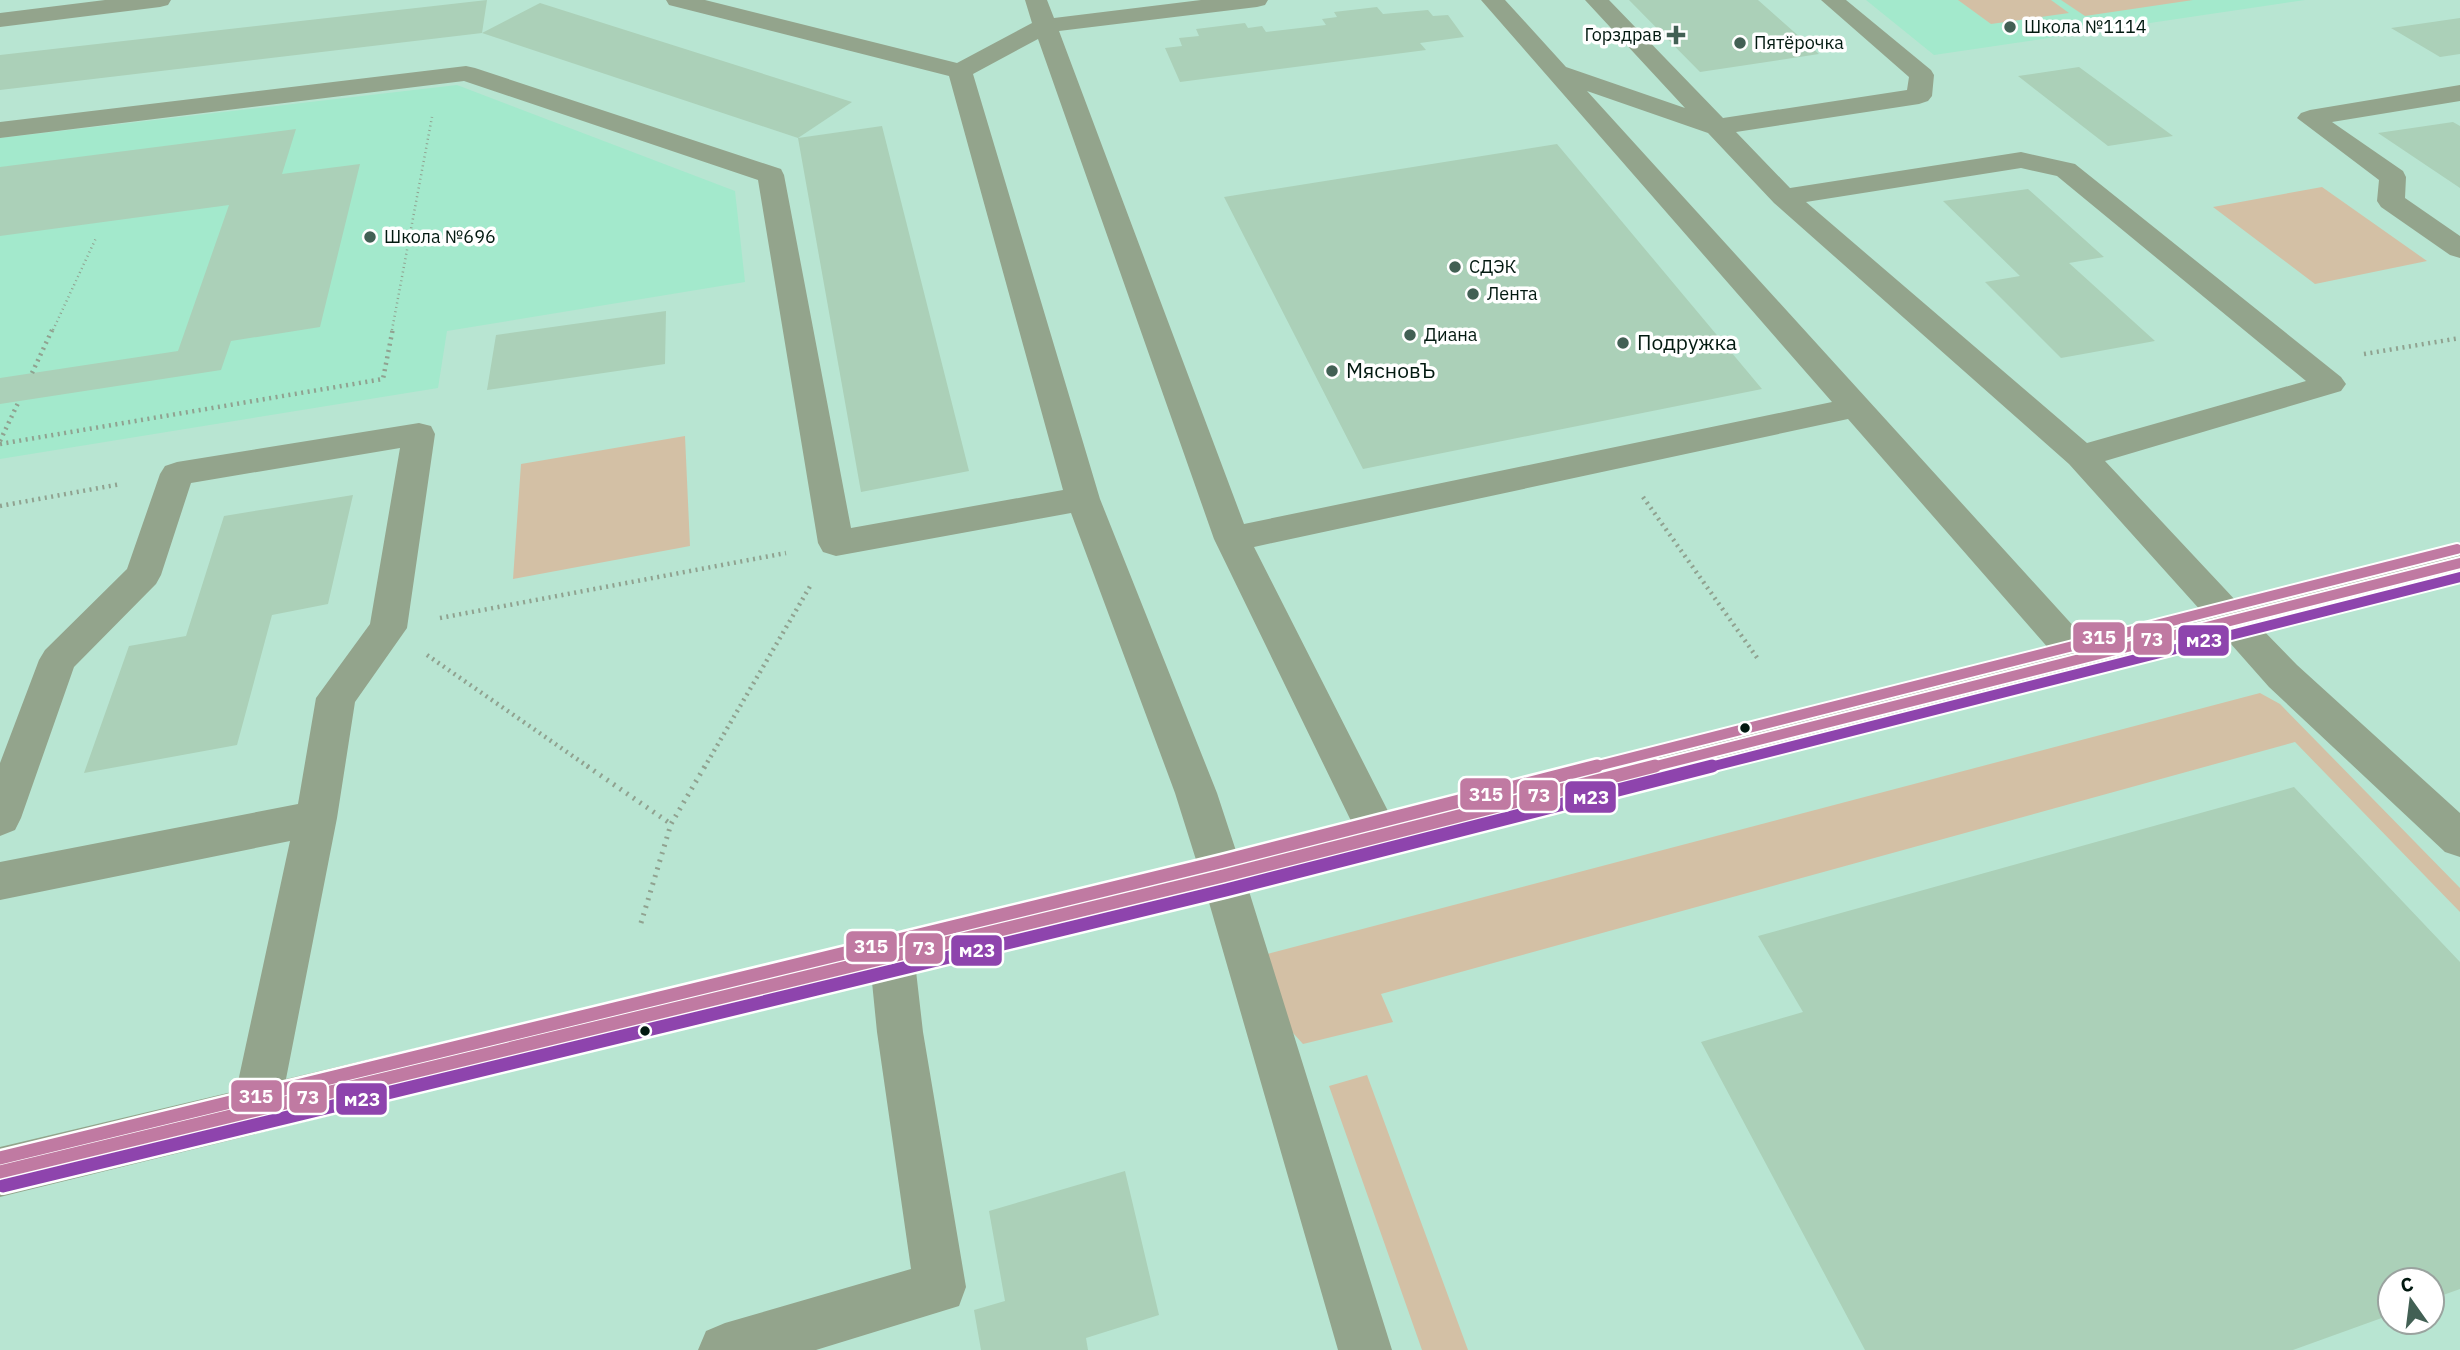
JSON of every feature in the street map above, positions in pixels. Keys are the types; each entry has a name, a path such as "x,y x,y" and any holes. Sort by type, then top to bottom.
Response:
{"street":[{"path":"0,20 160,0"},
{"path":"677,0 960,71 1041,13 1257,0"},
{"path":"1492,0 2079,657"},
{"path":"1596,0 1784,197 2081,456 2283,676 2460,839"},
{"path":"1556,72 1716,127 1919,96 1922,75 1832,0"},
{"path":"1041,13 1232,538 1342,756 1379,836"},
{"path":"960,71 1083,499 1196,793 1365,1350"},
{"path":"0,130 466,73 772,175 836,543 1083,499"},
{"path":"2460,93 2311,118 2393,177 2391,201 2460,249"},
{"path":"1784,197 2021,160 2066,170 2330,384 2081,456"},
{"path":"1232,538 1857,407"},
{"path":"0,818 58,660 143,575 177,474 419,434 388,628 336,698 316,818 256,1110"},
{"path":"0,1172 1223,876 2079,657 2460,563"},
{"path":"0,881 316,818"},
{"path":"725,1350 940,1287 900,1032 892,956"}],"path":[{"path":"0,442 383,379 432,117"},
{"path":"32,373 96,238"},
{"path":"2306,364 2460,338"},
{"path":"0,442 19,401"},
{"path":"1616,458 1758,659"},
{"path":"0,506 177,474"},
{"path":"388,628 836,543"},
{"path":"641,923 671,824 836,543"},
{"path":"388,628 671,824"}],"shaded area":[{"name":"Школа №1114","path":"1866,0 2305,0 1934,55"},
{"path":"1958,0 2051,0 2069,13 1991,24"},
{"path":"2061,0 2193,0 2085,16"},
{"name":"Школа №696","path":"457,85 735,191 745,282 447,331 438,388 0,459 0,138"},
{"path":"2322,187 2427,261 2315,284 2213,207"},
{"path":"685,436 690,546 513,579 521,464"},
{"path":"2260,693 2280,704 2460,888 2460,912 2295,742 1381,994 1393,1022 1303,1044 1274,1012 1260,956"},
{"path":"1367,1075 1468,1350 1422,1350 1329,1086"}],"building":[{"path":"487,0 482,33 0,90 0,55"},
{"path":"1629,0 1758,0 1819,54 1700,72"},
{"path":"540,3 852,102 798,138 482,33"},
{"path":"1377,7 1383,14 1428,10 1433,16 1448,15 1464,37 1420,43 1426,50 1180,82 1165,48 1182,46 1179,38 1199,36 1196,29 1245,23 1248,28 1262,26 1266,32 1326,25 1322,19 1337,17 1334,12"},
{"path":"2460,18 2460,54 2440,57 2391,28"},
{"path":"2079,67 2173,136 2108,146 2018,76"},
{"path":"2453,122 2460,126 2460,188 2378,133"},
{"path":"882,126 969,471 861,492 798,138"},
{"path":"296,129 282,174 360,164 320,327 231,341 221,370 0,404 0,378 178,351 229,205 0,236 0,167"},
{"path":"1557,144 1762,389 1363,469 1224,197"},
{"path":"2028,189 2104,257 2069,263 2155,341 2061,358 1985,282 2020,276 1943,201"},
{"path":"666,311 665,364 487,390 496,335"},
{"path":"353,495 328,604 272,615 237,745 84,773 129,646 186,636 224,516"},
{"path":"2294,787 2460,962 2460,1289 2446,1294 2446,1266 2376,1266 2376,1320 2293,1350 1865,1350 1701,1042 1803,1012 1758,936"},
{"path":"1125,1171 1159,1315 1086,1338 1088,1350 981,1350 974,1310 1005,1301 989,1211"}],"transit line":[{"name":"315","path":"0,1158 1220,862 2227,605 2457,549"},
{"name":"73","path":"0,1172 1223,876 2230,619 2460,563"},
{"name":"м23","path":"3,1186 1226,890 2460,577"}],"place":[{"name":"Школа №1114","path":"2010,27"},
{"name":"Горздрав","path":"1676,35"},
{"name":"Пятёрочка","path":"1740,43"},
{"name":"Школа №696","path":"370,237"},
{"name":"СДЭК","path":"1455,267"},
{"name":"Лента","path":"1473,294"},
{"name":"Диана","path":"1410,335"},
{"name":"Подружка","path":"1623,343"},
{"name":"МясновЪ","path":"1332,371"}]}
